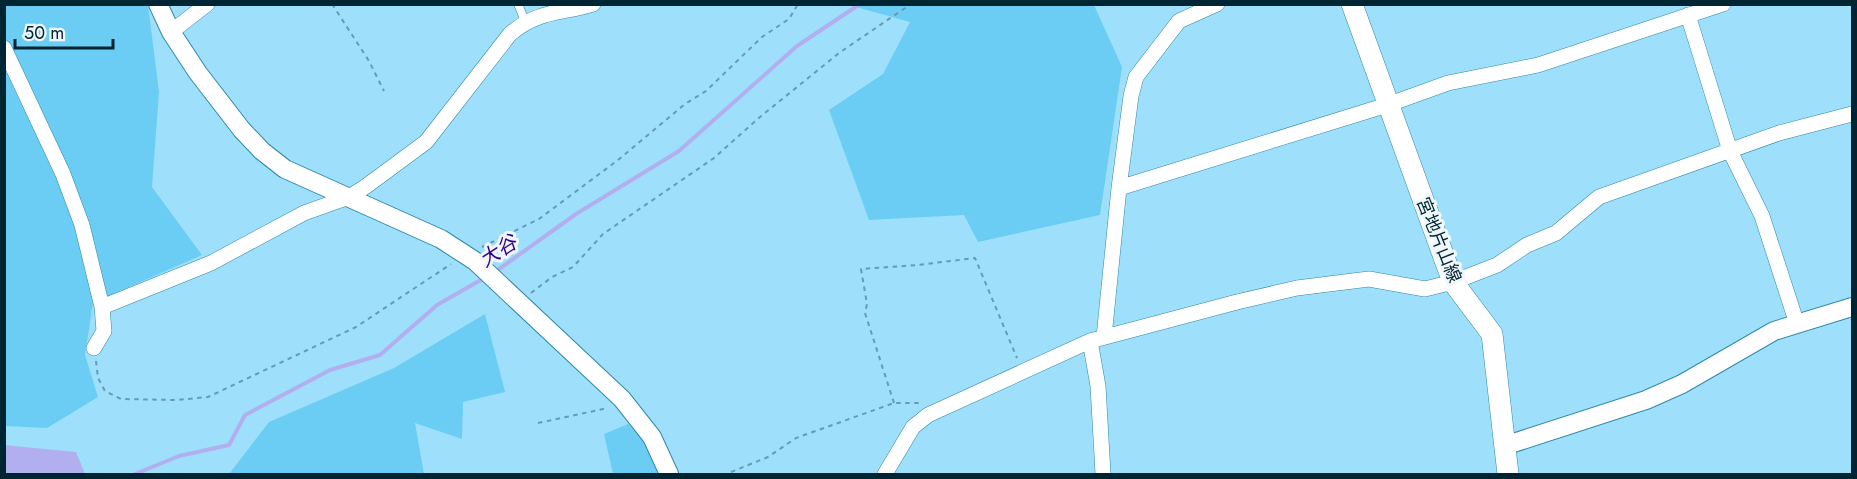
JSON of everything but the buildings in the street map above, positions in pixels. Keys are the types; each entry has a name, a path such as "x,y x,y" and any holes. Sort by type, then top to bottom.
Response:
{"main road":[{"name":"宮地片山線","path":"1352,4 1453,282 1492,334 1508,474"}],"street":[{"path":"158,4 171,32 198,73 262,151 285,169 441,239 475,261 622,399 652,437 669,474"},
{"path":"171,32 207,4"},
{"path":"102,307 211,263 304,213 349,197 426,142 510,34 525,21 546,13 593,4"},
{"path":"1103,474 1097,339 1131,96 1136,77 1179,21 1217,4"},
{"path":"1119,188 1387,105 1448,83 1538,65 1723,4"},
{"path":"1688,15 1730,151 1762,216 1797,324"},
{"path":"4,48 63,174 82,225 102,307 104,331 94,348"},
{"path":"885,474 913,427 939,410 1023,370 1097,339 1297,288 1369,279 1425,289 1453,282 1497,266 1527,245 1556,233 1599,197 1779,133 1852,114"},
{"path":"1504,446 1646,399 1682,384 1774,331 1852,307"}],"lane":[{"path":"518,4 525,21"}],"path":[{"path":"332,4 369,61 384,91"},
{"path":"513,297 573,267 594,241 714,158 760,117 839,53 910,4"},
{"path":"894,403 865,313 867,304 861,269 975,258 1023,370"},
{"path":"537,423 608,408 622,399"},
{"path":"731,472 768,457 786,442 894,403 917,402 939,410"}],"shaded area":[{"path":"4,5 148,5 159,92 152,187 202,255 93,303 85,355 98,397 47,428 5,426"},
{"path":"849,5 1094,5 1122,67 1100,215 978,242 964,215 869,220 829,110 883,74 910,22"},
{"path":"485,314 505,392 463,402 462,439 415,423 424,474 229,474 269,422 394,368"},
{"path":"628,424 648,446 658,474 613,474 604,434"},
{"path":"4,445 76,452 85,474 5,474"}],"waterway":[{"name":"大谷","path":"495,272 576,214 679,151 797,46 860,4"},
{"name":"大谷","path":"135,474 179,456 229,445 245,415 330,370 380,355 437,305 486,277"}]}
